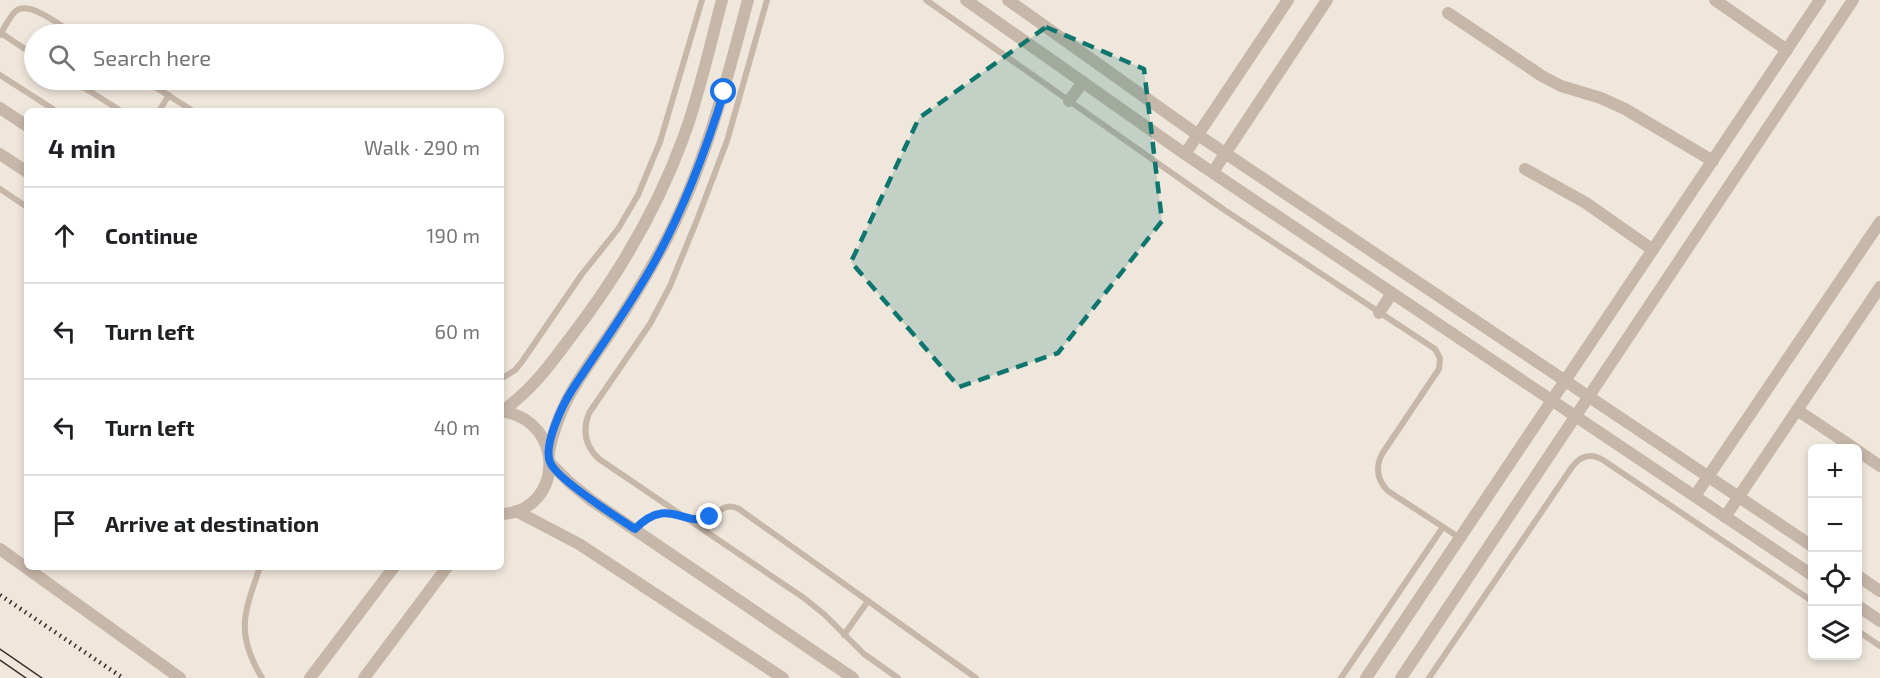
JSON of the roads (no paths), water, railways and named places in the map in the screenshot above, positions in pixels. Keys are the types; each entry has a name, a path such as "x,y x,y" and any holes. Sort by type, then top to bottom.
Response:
{"street":[{"path":"504,409 543,374 601,297 642,231 665,184 684,135 722,0"},
{"path":"506,514 534,500 541,492 549,473 549,458 555,428 564,404 639,289 665,242 688,193 719,109 748,0"},
{"path":"966,0 1185,154 1808,572"},
{"path":"1008,0 1198,135 1808,543"},
{"path":"1185,154 1288,0"},
{"path":"1213,172 1327,0"},
{"path":"1715,0 1787,50"},
{"path":"1366,678 1820,0"},
{"path":"1401,678 1853,0"},
{"path":"1448,13 1542,76 1561,86 1600,98 1625,109 1713,161"},
{"path":"1069,101 1083,82"},
{"path":"0,108 24,124"},
{"path":"0,153 24,170"},
{"path":"1525,169 1586,203 1653,250"},
{"path":"1695,496 1880,222"},
{"path":"1725,517 1880,287"},
{"path":"1379,313 1392,293"},
{"path":"1797,410 1847,444"},
{"path":"504,411 527,420 541,434 549,458 580,491 853,678"},
{"path":"1862,454 1880,466"},
{"path":"506,514 579,544 783,678"},
{"path":"0,549 24,566"},
{"path":"29,570 180,678"},
{"path":"310,678 392,570"},
{"path":"364,678 445,570"},
{"path":"1862,579 1880,591"},
{"path":"1862,609 1880,621"}],"lane":[{"path":"504,377 515,370 582,274 618,229 638,195 660,142 702,0"},
{"path":"767,0 727,141 681,259 657,312 586,421 585,438 592,453 606,464 804,598 825,615 864,654 898,678"},
{"path":"927,0 1214,203 1435,349 1440,358 1436,373 1382,454 1378,474 1388,491 1460,538"},
{"path":"24,49 1,34 17,10 26,6 35,9 58,24"},
{"path":"0,75 51,108"},
{"path":"88,90 116,108"},
{"path":"161,90 188,108"},
{"path":"161,108 169,95"},
{"path":"0,189 24,205"},
{"path":"1429,678 1572,467 1580,458 1586,456 1592,455 1603,460 1808,598"},
{"path":"635,529 652,516 666,513 680,514 702,520 723,507 734,507 976,678"},
{"path":"1341,678 1443,527"},
{"path":"259,570 243,622 249,652 262,678"},
{"path":"844,635 868,601"},
{"path":"1862,634 1880,646"}],"tram line":[{"path":"0,649 42,678"},
{"path":"0,660 26,678"}],"railway":[{"path":"0,595 123,678"}]}
